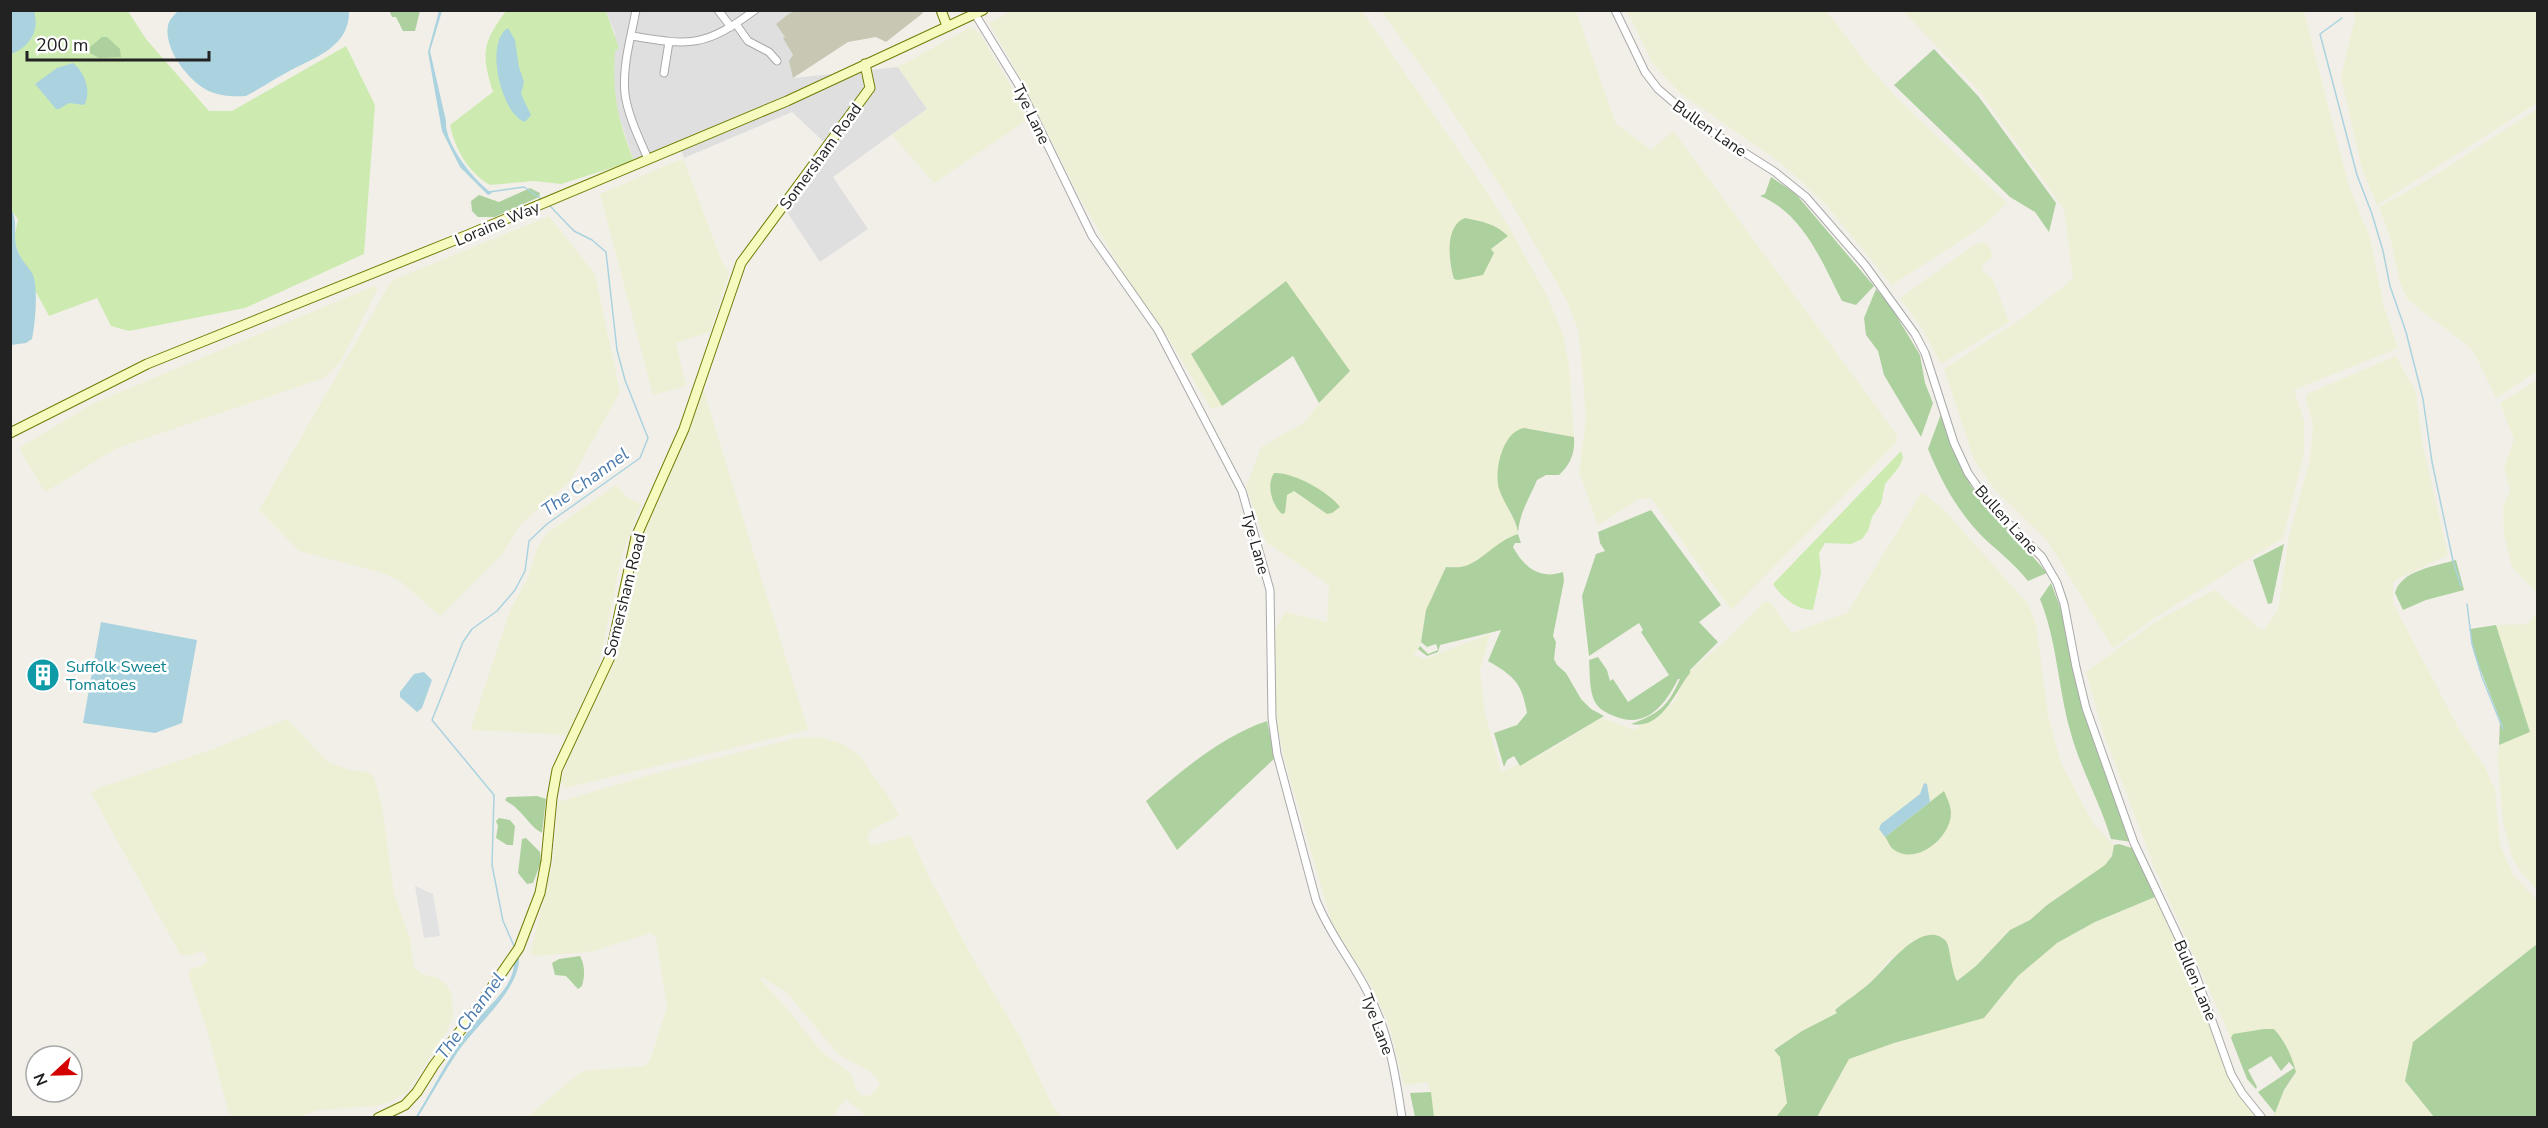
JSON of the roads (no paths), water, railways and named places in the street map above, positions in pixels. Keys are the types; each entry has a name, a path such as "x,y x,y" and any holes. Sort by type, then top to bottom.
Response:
{"street":[{"path":"636,10 625,74 625,96 648,159"},
{"path":"718,10 748,40 769,52 777,61"},
{"path":"632,36 669,42 703,41 733,26 755,10"},
{"path":"942,10 947,26"},
{"name":"Bullen Lane","path":"1615,10 1645,72 1658,89 1698,123 1774,172 1806,197 1857,256 1915,334 1926,353 1954,443 1968,473 1991,506 2042,557 2057,583 2064,604 2083,697 2134,843 2197,978 2234,1080 2262,1118"},
{"name":"Loraine Way","path":"10,433 147,364 787,101 979,12"},
{"name":"Tye Lane","path":"979,12 1018,84 1092,236 1158,330 1242,491 1270,590 1271,708 1276,754 1316,900 1331,934 1359,977 1379,1018 1393,1065 1402,1118"},
{"path":"664,73 669,42"},
{"name":"Somersham Road","path":"378,1118 405,1105 417,1092 519,948 540,893 557,770 610,657 636,537 684,429 741,263 870,88 865,64"}],"water":[{"path":"11,10 34,11 36,25 28,42 11,54"},
{"path":"349,10 345,32 332,47 246,96 220,95 205,89 183,69 172,50 167,31 169,22 178,11"},
{"path":"439,11 442,11 430,51 447,130 461,161 492,193 488,195 460,167 442,131 428,52"},
{"path":"508,28 515,40 524,82 521,94 531,115 525,122 516,116 509,106 498,77 497,47 501,36"},
{"path":"73,63 84,77 87,89 86,100 84,105 69,103 56,109 35,84 57,68"},
{"path":"11,208 15,219 17,249 32,273 36,295 32,339 26,343 11,345"},
{"path":"101,622 197,640 182,723 155,733 83,723"},
{"path":"424,672 432,680 422,708 417,712 400,697 400,692 414,674"},
{"path":"1924,783 1927,784 1930,802 1885,837 1879,829 1881,824 1920,794"},
{"path":"519,958 512,983 495,1008 457,1053 418,1117 415,1118 460,1042 507,985 514,969 514,960"}],"waterway":[{"path":"2342,18 2320,34 2357,175 2372,214 2390,286 2406,332 2423,399 2432,462 2453,561 2461,586"},
{"name":"The Channel","path":"489,192 524,187 543,200"},
{"name":"The Channel","path":"514,946 503,921 492,865 494,795 432,720 463,642 472,629 497,611 515,590 525,571 529,541 547,524 640,458 648,438 625,380 617,350 606,252 592,240 574,231 549,205"},
{"path":"2467,604 2472,644 2482,677 2503,729"}],"place":[{"name":"Suffolk Sweet Tomatoes","path":"43,675"}]}
